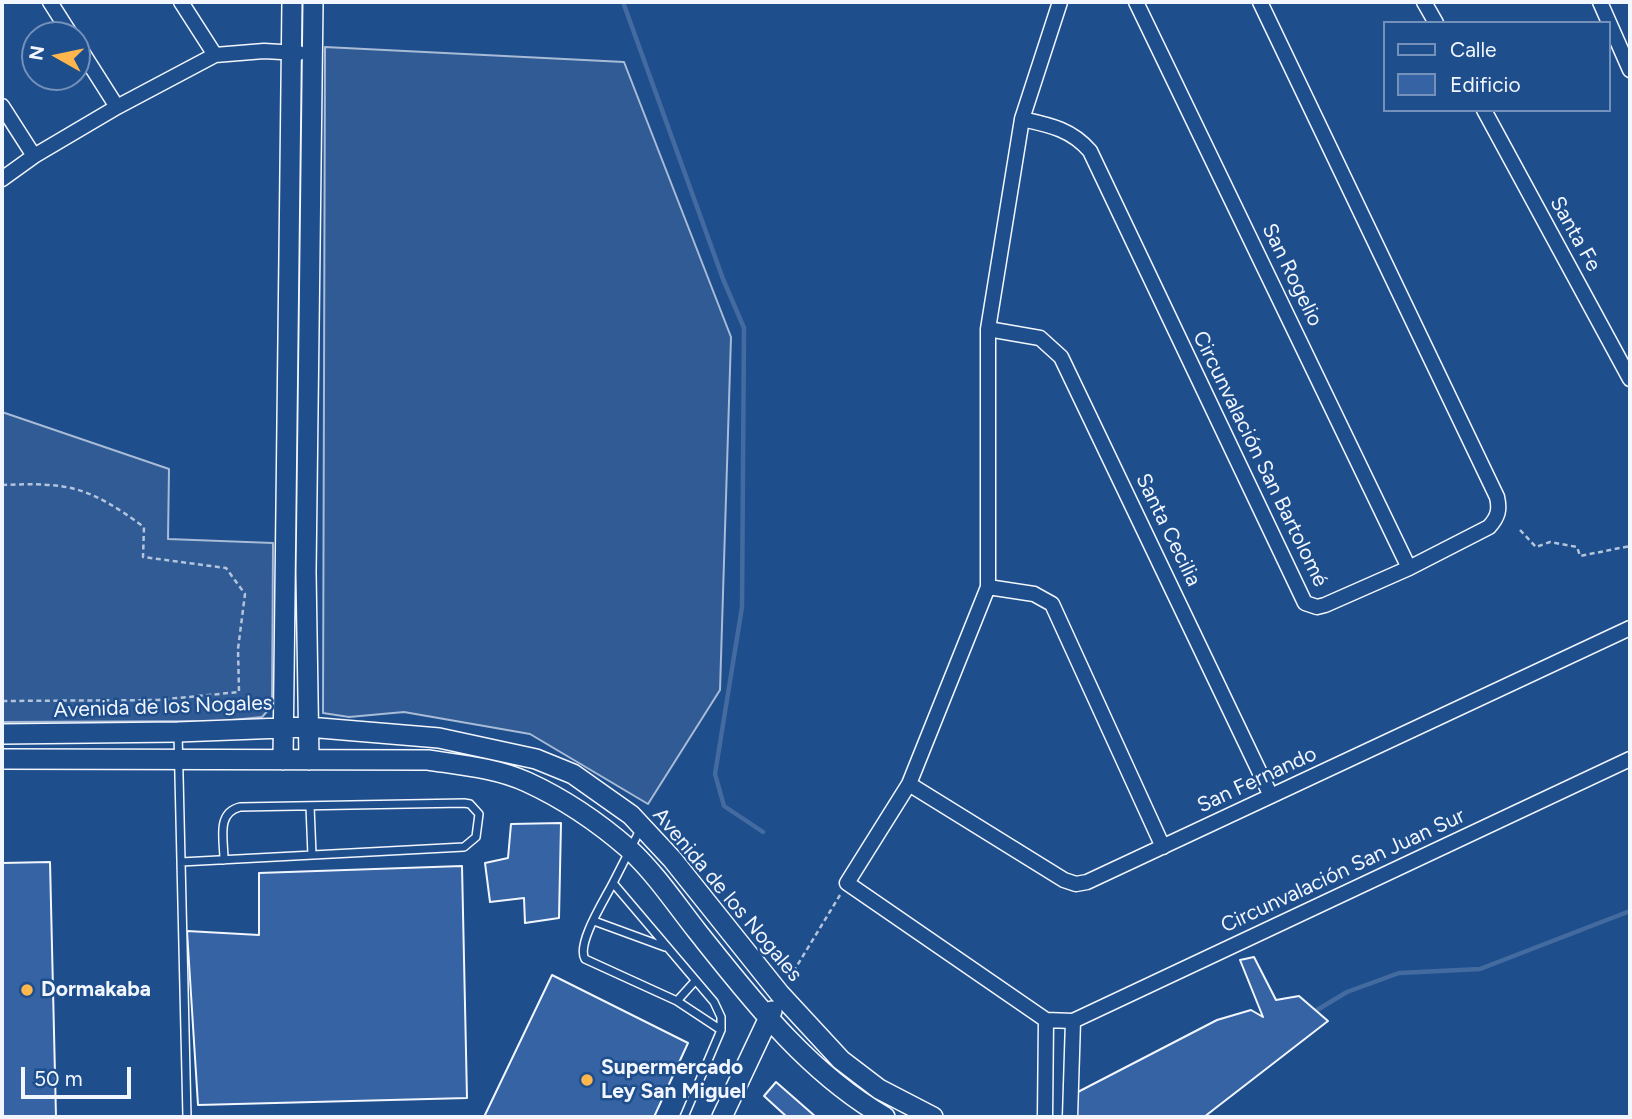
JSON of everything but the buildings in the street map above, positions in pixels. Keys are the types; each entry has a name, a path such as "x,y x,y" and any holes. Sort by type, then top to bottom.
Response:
{"main road":[{"path":"283,760 289,53 292,2"},
{"path":"309,760 306,572 313,2"},
{"path":"284,572 306,572"},
{"name":"Avenida de los Nogales","path":"2,734 308,727 439,738 536,759 573,774 608,797 642,826 672,859 780,995 841,1060 879,1089 933,1117"},
{"name":"Avenida de los Nogales","path":"2,759 428,760 488,770 524,781 596,822 631,851 768,1020 873,1114"},
{"path":"722,1117 780,995"}],"street":[{"path":"50,2 62,21"},
{"path":"181,2 215,55"},
{"path":"1045,1117 1046,1020 847,883 909,784 988,587 988,329 1021,119 1060,2"},
{"name":"San Rogelio","path":"1136,2 1409,568"},
{"name":"Circunvalación San Bartolomé","path":"1021,119 1060,128 1074,135 1090,152 1305,603 1317,607 1325,605 1409,568 1489,527 1496,519 1499,509 1497,497 1260,2"},
{"path":"1424,2 1435,21"},
{"path":"1600,2 1608,21"},
{"path":"1611,27 1630,70"},
{"path":"2,178 117,107 215,55 264,51 311,54"},
{"path":"91,66 117,107"},
{"path":"2,106 34,156"},
{"name":"Santa Fe","path":"1485,112 1630,379"},
{"name":"Santa Cecilia","path":"988,329 1040,338 1061,357 1271,796"},
{"path":"988,587 1034,594 1052,604 1163,846"},
{"name":"San Fernando","path":"909,784 1050,872 1076,884 1087,882 1630,628"},
{"name":"Circunvalación San Juan Sur","path":"1046,1020 1073,1021 1630,759"},
{"path":"1070,1117 1073,1021"}],"lane":[{"path":"178,732 187,1117"},
{"path":"181,862 225,860 464,847 476,837 479,814 470,804 464,803 230,809 225,816 223,828 225,860"},
{"path":"310,806 312,855"},
{"path":"642,826 583,946 585,959 677,1001 721,1030"},
{"path":"613,883 714,1002 721,1017 721,1030 684,1117"},
{"path":"594,921 665,947"},
{"path":"677,1001 695,981"},
{"path":"873,1114 879,1089"}],"path":[{"path":"2,485 33,483 79,488 109,502 144,527 143,557 226,568 245,594 238,649 239,692 158,700 2,702"},
{"path":"1520,530 1536,547 1550,542 1577,547 1580,556 1630,546"},
{"path":"780,995 847,883"}],"shaded area":[{"path":"325,47 624,62 731,337 720,690 648,804 530,734 404,712 349,717 323,713"},
{"path":"2,412 169,469 168,539 273,543 272,706 262,717 222,721 2,722"}],"waterway":[{"path":"623,2 723,279 744,328 742,607 715,774 724,806 763,832"},
{"path":"1312,1013 1347,992 1399,973 1480,969 1630,911"}],"place":[{"name":"Dormakaba","path":"27,990"},
{"name":"Supermercado Ley San Miguel","path":"587,1080"}]}
